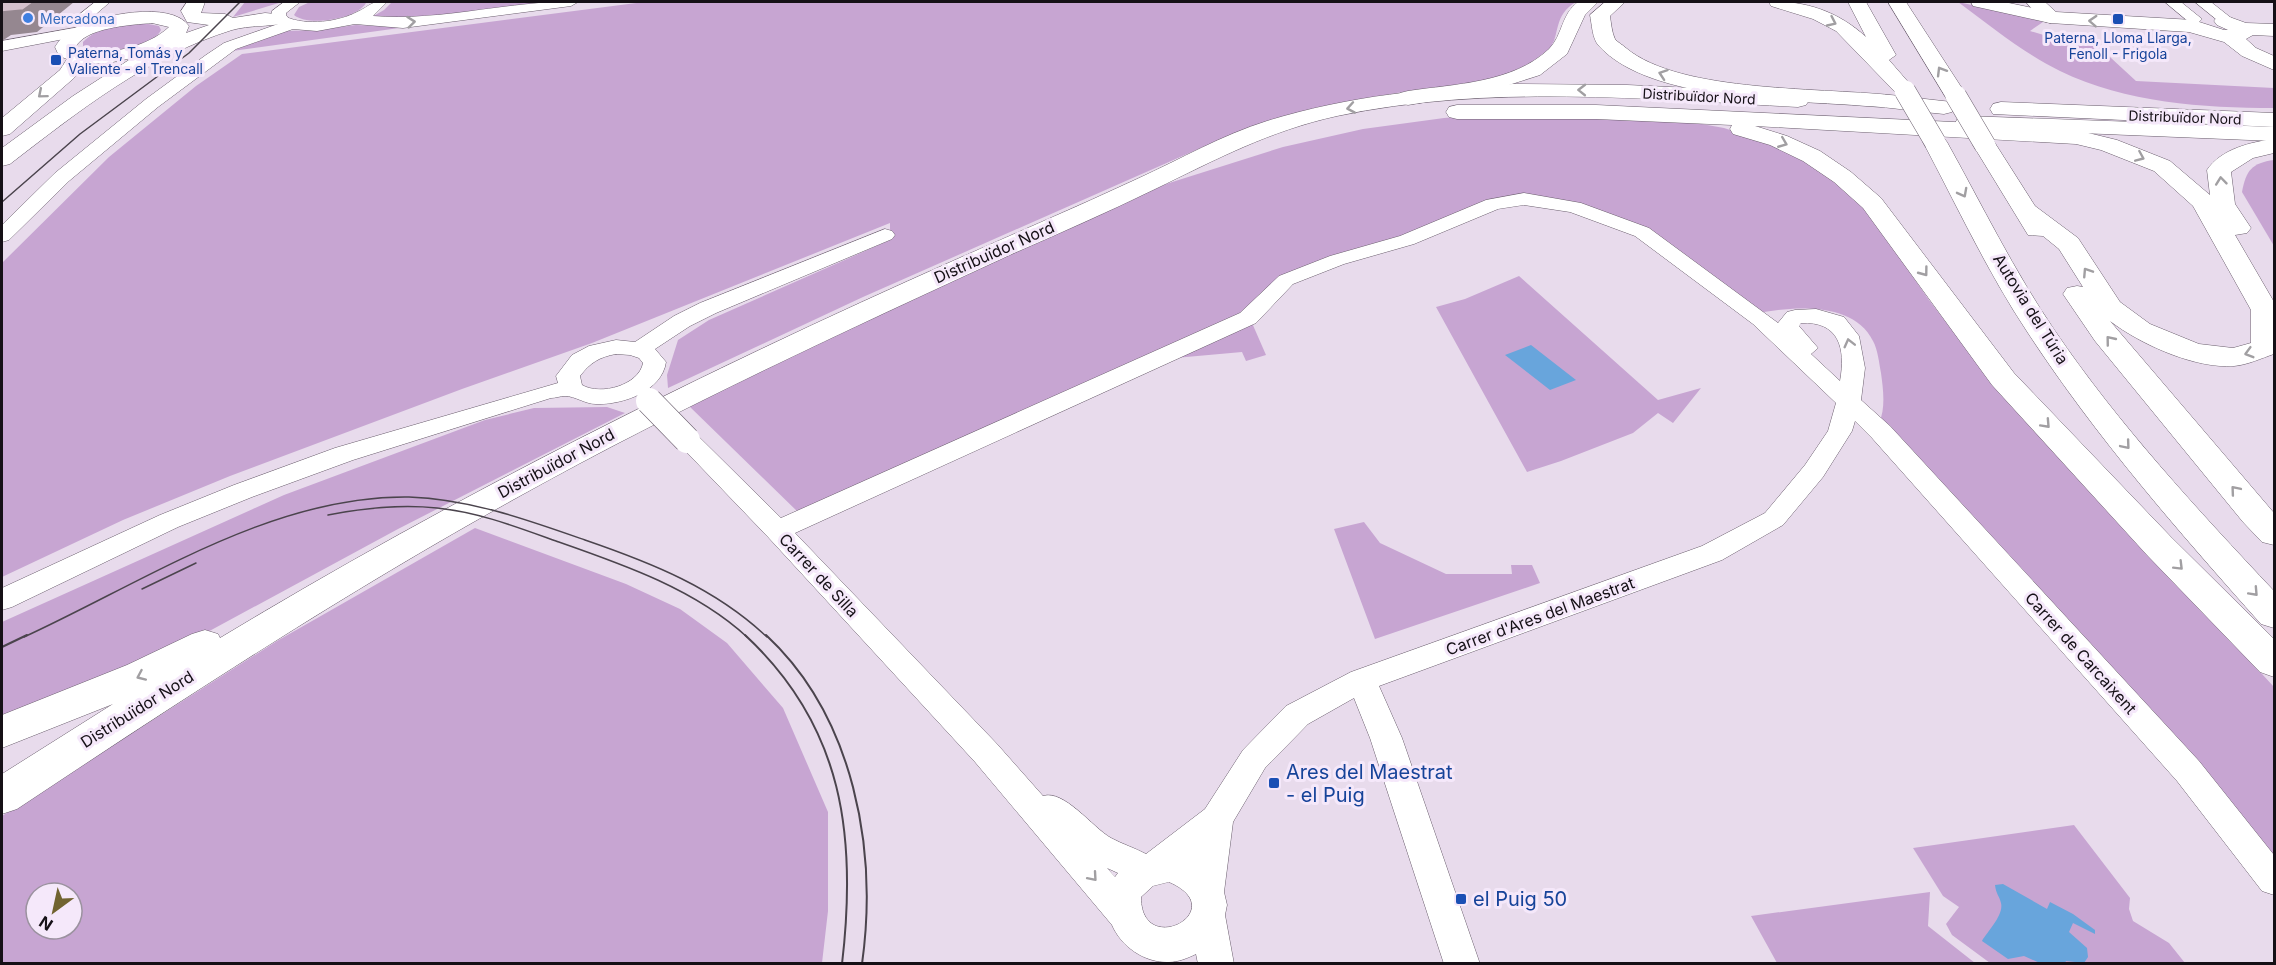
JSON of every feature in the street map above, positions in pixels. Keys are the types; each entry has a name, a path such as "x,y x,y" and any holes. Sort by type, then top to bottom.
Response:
{"main road":[{"path":"120,20 148,2"},
{"path":"196,2 191,15 201,20 210,20 242,17 293,2"},
{"path":"1408,98 1490,86 1533,71 1560,50 1576,12 1589,2"},
{"path":"1616,2 1600,15 1601,36 1611,49 1626,59 1679,80 1749,93 1868,99 1928,106"},
{"path":"1778,2 1804,9 1841,26 1860,42 1905,91"},
{"name":"Autovia del Túria","path":"1857,2 1994,251 2042,332 2113,430 2203,536 2274,614"},
{"path":"1897,2 2026,212 2105,335 2255,514 2274,533"},
{"path":"1980,2 2079,20 2196,15 2211,33 2233,29 2274,30"},
{"path":"2035,2 2050,16"},
{"path":"169,10 179,26 177,31 158,44 123,54 73,54 64,47 84,24 120,20 169,10"},
{"path":"2,158 103,84 154,54 227,26 256,19 285,22"},
{"path":"2233,29 2249,52 2274,64"},
{"path":"2,129 67,74 73,54"},
{"path":"2,158 96,73 123,54"},
{"name":"Distribuïdor Nord","path":"2,796 153,698 436,527 598,441 761,359 1229,143 1273,126 1346,108 1408,98 1569,90 2274,120"},
{"name":"Distribuïdor Nord","path":"1140,186 1232,154 1380,121 1457,112 1573,106 2274,134"},
{"path":"1457,112 1596,112 2017,132 2076,137 2109,145 2162,166 2180,178 2203,202 2265,310 2265,348 2234,357 2193,352 2140,330 2110,308 2069,244 2026,212"},
{"path":"1665,115 1756,133 1821,160 1848,180 1872,203 2003,379 2159,546 2274,662"},
{"path":"2274,146 2256,148 2234,156 2219,170 2223,204 2274,288"},
{"path":"2,732 141,676 224,635 372,552 436,527"}],"street":[{"path":"2,46 84,24 103,2"},
{"path":"285,22 279,11 293,2"},
{"path":"2,236 62,177 152,103 230,46 285,22 320,26 353,19 375,9 380,2"},
{"path":"353,19 403,23 571,2"},
{"path":"2172,2 2196,15"},
{"path":"2,53 73,54"},
{"name":"Carrer de Carcaixent","path":"777,530 1248,318 1286,280 1337,260 1407,240 1493,204 1524,199 1574,207 1642,232 1761,318 1849,401 1881,432 2188,771 2274,880"},
{"path":"641,348 682,321 708,308 885,235"},
{"path":"2,600 169,521 243,491 344,454 533,396 571,379 578,361 602,350 629,346 641,348 654,359 655,367 648,385 649,401 619,394 592,396 571,379"},
{"path":"619,394 644,382 651,375"},
{"name":"Carrer de Silla","path":"649,401 777,530 986,753 1139,937"},
{"name":"Carrer d'Ares del Maestrat","path":"1151,868 1217,819 1254,759 1297,715 1362,680 1712,553 1774,519 1814,471 1840,431 1849,401"},
{"path":"1362,680 1386,738 1462,963"},
{"name":"Carrer de Silla","path":"986,753 1098,848 1151,868"},
{"name":"Carrer d'Ares del Maestrat","path":"1208,905 1217,819"},
{"path":"1208,905 1200,931 1188,940 1172,945 1155,944 1139,937 1124,900 1128,887 1136,876 1151,868 1171,866 1187,870 1199,879 1208,905 1216,963"}],"shaded area":[{"path":"245,2 282,2 233,17"},
{"path":"310,2 366,3 353,13 332,20 301,19 294,15 299,7"},
{"path":"392,2 552,2 407,20 370,18"},
{"path":"644,2 1576,2 1560,19 1550,48 1512,72 1478,82 1390,94 1329,106 1230,135 863,297 668,388 667,375 678,340 709,320 890,240 890,223 592,343 230,476 123,520 2,577 2,263 109,157 196,86 242,54"},
{"path":"1958,2 2041,20 2039,21 2043,22 2030,31 2067,42 2098,46 2136,81 2274,88 2274,108 2220,107 2165,102 2085,82 2033,56"},
{"path":"443,22 232,51 285,31 356,25 397,27"},
{"path":"143,23 159,26 161,30 148,42 112,50 90,49 83,46 83,42 103,29"},
{"path":"1507,113 1679,120 1724,128 1767,142 1808,161 1840,183 1865,208 1929,300 1982,369 2274,687 2274,877 2169,747 1879,423 1883,405 1881,373 1875,345 1864,328 1838,313 1822,310 1806,308 1759,313 1606,215 1509,200 1402,240 1324,262 1243,320 800,514 689,406 989,261 1166,184 1283,147 1363,129 1444,118"},
{"path":"2274,160 2274,246 2242,192 2251,169 2260,163"},
{"path":"1519,276 1658,400 1701,388 1673,423 1658,413 1633,433 1527,472 1436,307 1465,299"},
{"path":"1252,323 1266,355 1246,361 1242,352 1175,358"},
{"path":"607,407 625,413 398,529 156,660 2,723 2,622 284,495 485,420 534,408"},
{"path":"1364,522 1380,543 1446,574 1512,574 1511,565 1532,565 1540,583 1375,639 1334,529"},
{"path":"475,528 626,584 680,609 727,643 783,708 828,812 828,911 822,963 2,964 2,816 277,641"},
{"path":"2074,825 2130,898 2129,909 2133,921 2169,943 2185,963 1990,963 1952,935 1946,924 1959,907 1943,896 1913,848"},
{"path":"1930,892 1928,926 1975,963 1777,963 1751,916"}],"water":[{"path":"1531,345 1576,380 1550,390 1505,355"},
{"path":"2003,884 2047,909 2050,902 2073,914 2095,930 2095,934 2073,923 2069,932 2087,948 2088,957 2084,963 2066,961 2065,963 2040,963 2024,956 2008,959 1982,941 2000,913 2001,903 1995,885"}],"building":[{"path":"2,2 34,2 23,10 2,12"}],"tram line":[{"path":"2,202 80,134 189,53 240,2"},
{"path":"24,637 162,568 259,526 308,510 358,500 409,497 454,502 499,512 634,558 682,579 726,604 767,637"},
{"path":"328,515 355,510 409,506 452,510 497,521 606,559 657,580 704,605 746,637"},
{"path":"142,589 196,563"},
{"path":"2,647 27,635"},
{"path":"766,635 796,668 820,705 839,745 853,787 862,831 866,876 866,920 862,964"},
{"path":"746,637 778,670 804,707 823,746 836,786 844,828 847,872 842,964"}],"place":[{"name":"Mercadona","path":"28,18"},
{"name":"Paterna, Lloma Llarga, Fenoll - Frigola","path":"2118,19"},
{"name":"Paterna, Tomás y Valiente - el Trencall","path":"56,60"},
{"name":"Ares del Maestrat - el Puig","path":"1274,783"},
{"name":"el Puig 50","path":"1461,899"}]}
